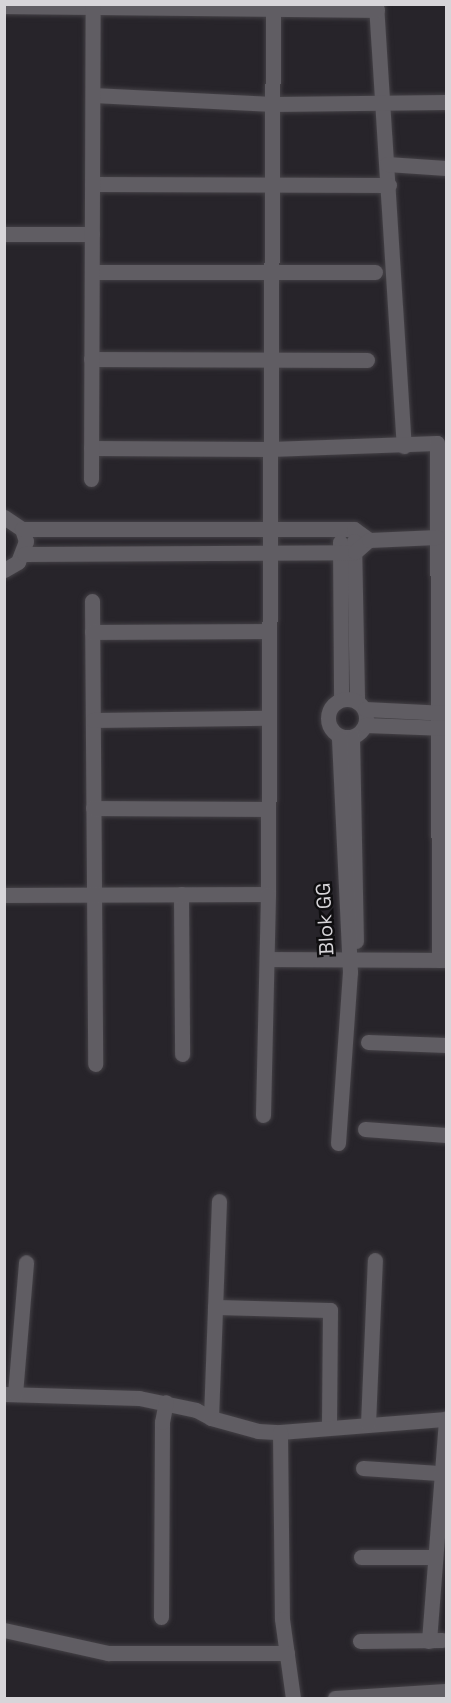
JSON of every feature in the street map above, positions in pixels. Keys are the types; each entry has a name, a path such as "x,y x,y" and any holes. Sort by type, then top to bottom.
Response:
{"street":[{"path":"4,6 376,7 385,104 404,446"},
{"path":"91,479 93,7"},
{"path":"263,1115 268,959 268,554 273,7"},
{"path":"93,95 273,104 447,102"},
{"path":"387,164 447,168"},
{"path":"92,184 389,185"},
{"path":"4,234 92,234"},
{"path":"92,272 375,272"},
{"path":"91,359 367,360"},
{"path":"91,448 270,449 404,446 442,442 442,477 437,537 442,557 443,960 351,963 268,959"},
{"path":"4,517 22,529 269,528 347,530 369,540 437,537"},
{"path":"4,570 18,562 24,554 26,541 22,529"},
{"path":"347,530 362,712 345,737 328,724 328,708 341,698 348,552"},
{"path":"24,554 348,552 369,540"},
{"path":"92,601 95,1064"},
{"path":"92,632 268,631"},
{"path":"341,698 362,712 442,721"},
{"path":"93,720 268,718"},
{"name":"Blok GG","path":"338,1143 351,963 345,737"},
{"path":"93,808 268,809"},
{"path":"182,894 182,1054"},
{"path":"4,895 268,894"},
{"path":"368,1042 447,1045"},
{"path":"365,1129 447,1135"},
{"path":"211,1418 219,1201"},
{"path":"368,1424 375,1260"},
{"path":"26,1262 10,1394 166,1402 196,1410 211,1418 280,1432 446,1419 439,1473 434,1557 436,1641 360,1641"},
{"path":"215,1307 330,1310 329,1427"},
{"path":"161,1617 162,1422 166,1402"},
{"path":"280,1432 282,1619 293,1698"},
{"path":"363,1468 439,1473"},
{"path":"361,1557 434,1557"},
{"path":"4,1630 108,1653 287,1653"},
{"path":"335,1698 447,1691"}]}
